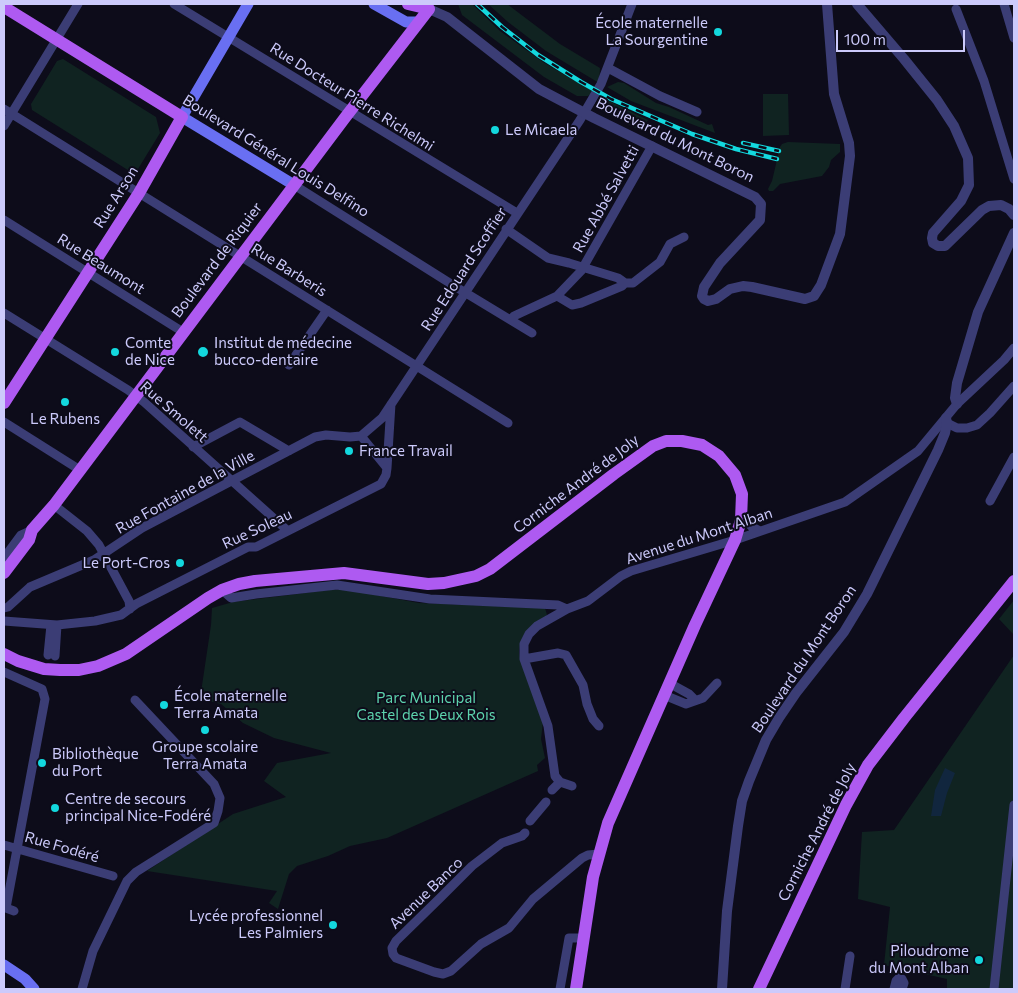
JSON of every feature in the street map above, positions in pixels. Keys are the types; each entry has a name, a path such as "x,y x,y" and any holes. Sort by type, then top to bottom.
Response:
{"main road":[{"name":"Rue Arson","path":"4,403 139,193 248,4"},
{"path":"374,4 406,22 417,22"},
{"path":"408,4 422,8 431,6"},
{"name":"Boulevard de Riquier","path":"4,573 29,540 28,534 54,505 240,256 431,6"},
{"name":"Boulevard Général Louis Delfino","path":"4,7 294,185"},
{"name":"Corniche André de Joly","path":"4,654 18,661 44,669 79,670 98,666 126,654 222,590 255,581 333,572 362,574 428,584 444,583 476,576 496,564 653,446 666,441 682,441 702,445 725,462 739,484 742,494 742,516 735,540 666,689 608,822 593,877 576,989"},
{"path":"4,564 28,534"},
{"name":"Corniche André de Joly","path":"759,989 846,805 868,765 1014,581"},
{"path":"4,965 25,979 34,989"}],"street":[{"path":"4,126 7,112 78,4"},
{"name":"Rue Docteur Pierre Richelmi","path":"174,4 517,213"},
{"name":"Rue Edouard Scoffier","path":"361,436 382,418 584,112 601,84 632,4"},
{"name":"Boulevard du Mont Boron","path":"431,6 539,88 652,146 756,196 761,204 760,220 720,263 704,287 702,296 704,299 712,301 730,289 744,286 798,299 810,298 814,296 821,286 838,243 850,156 849,143 834,94 827,4"},
{"path":"857,4 937,100 954,126 968,158 969,185 961,201 934,232 933,243 938,246 944,246 982,210 989,206 1001,205 1013,209"},
{"path":"1004,4 1014,38"},
{"path":"956,9 984,81 1014,179"},
{"path":"608,68 660,96 697,112"},
{"name":"Rue Barberis","path":"7,112 508,423"},
{"name":"Rue Abbé Salvetti","path":"506,229 548,258 584,268 652,146"},
{"name":"Boulevard Général Louis Delfino","path":"294,185 532,333"},
{"name":"Rue Beaumont","path":"4,220 183,332"},
{"path":"957,404 955,398 957,383 978,312 1014,233"},
{"path":"511,320 514,316 557,296 584,268 618,278 625,283 633,284 660,262 670,244 684,237"},
{"path":"557,296 572,305 622,286 625,283"},
{"path":"289,365 327,310"},
{"name":"Rue Smolett","path":"4,314 136,396 288,531"},
{"name":"Avenue du Mont Alban","path":"524,659 524,644 529,634 537,626 567,609 588,601 621,576 631,571 735,540 845,502 918,452 946,421 957,404 1004,360 1014,348"},
{"path":"946,421 957,428 977,425 1014,386"},
{"name":"Rue Soleau","path":"130,609 136,604 248,547 256,547 381,484 386,476 387,468 391,404"},
{"name":"Boulevard du Mont Boron","path":"722,989 728,911 738,826 742,801 749,780 766,740 779,718 857,613 938,450 946,421"},
{"path":"4,422 80,470"},
{"path":"193,447 240,422 289,451"},
{"name":"Rue Fontaine de la Ville","path":"4,608 30,587 94,560 142,528 315,437 326,435 361,436"},
{"path":"361,436 387,468"},
{"path":"990,501 1014,457"},
{"path":"4,620 54,625 111,618 121,615 130,609 129,601 104,554 87,531 54,505"},
{"path":"742,516 752,527 760,531"},
{"name":"Boulevard de Riquier","path":"4,558 21,535 28,534"},
{"path":"222,590 231,598 337,585 430,599 558,605 567,609"},
{"path":"51,655 54,625"},
{"path":"572,786 560,782 554,776 548,726 524,659 558,653 566,655 583,685 587,704 593,719 599,726"},
{"path":"4,672 37,686 42,689 44,694 6,908 14,911"},
{"path":"666,689 686,704 703,698 717,682"},
{"path":"82,989 93,950 127,882 136,872 214,823 218,811 220,798 214,784 135,700"},
{"path":"552,790 560,782"},
{"path":"530,821 546,802"},
{"path":"994,989 1014,805"},
{"name":"Avenue Banco","path":"524,833 522,836 502,843 472,866 452,885 396,941 392,948 396,958 434,972 443,974 451,971 481,944 509,928 533,899 582,858 588,854 599,854"},
{"name":"Rue Fodéré","path":"4,845 113,876"},
{"path":"560,989 569,938 583,938"},
{"path":"846,989 850,956"},
{"path":"894,989 898,978 902,979 904,983 902,989"}],"green space":[{"path":"458,4 472,4 500,31 543,62 594,92 588,96 577,96 544,77 462,15"},
{"path":"488,4 507,4 560,44 600,68 599,83 546,51"},
{"path":"63,59 156,117 160,133 138,169 131,172 32,110 31,104 57,61"},
{"path":"618,82 624,83 656,103 708,125 712,124 715,133 631,101 607,87"},
{"path":"763,94 788,94 789,135 763,136"},
{"path":"601,97 648,120 641,131 595,107"},
{"path":"788,142 840,144 840,152 831,160 829,167 822,176 780,184 773,191 769,191 780,147"},
{"name":"Parc Municipal Castel des Deux Rois","path":"329,590 349,590 419,603 545,608 547,615 520,645 519,651 543,722 541,739 545,758 537,765 538,771 387,838 350,846 328,856 297,866 289,874 278,909 269,903 277,891 147,871 233,814 286,797 264,781 277,763 331,753 274,738 243,723 221,704 200,699 212,608 233,602"},
{"path":"1014,600 1014,635 999,619"},
{"path":"1014,655 1014,989 947,989 947,979 884,965 890,907 858,899 862,832 894,830"}],"water":[{"path":"945,768 955,773 941,816 931,816 935,790"}],"railway":[{"path":"477,4 502,27 538,55 611,99 692,134 736,149 777,159"},
{"path":"743,143 779,151"}],"place":[{"name":"École maternelle La Sourgentine","path":"718,32"},
{"name":"Le Micaela","path":"495,130"},
{"name":"Comte de Nice","path":"115,352"},
{"name":"Institut de médecine bucco-dentaire","path":"203,352"},
{"name":"Le Rubens","path":"65,402"},
{"name":"France Travail","path":"349,451"},
{"name":"Le Port-Cros","path":"180,563"},
{"name":"École maternelle Terra Amata","path":"164,705"},
{"name":"Groupe scolaire Terra Amata","path":"205,730"},
{"name":"Bibliothèque du Port","path":"42,763"},
{"name":"Centre de secours principal Nice-Fodéré","path":"55,808"},
{"name":"Lycée professionnel Les Palmiers","path":"333,925"},
{"name":"Piloudrome du Mont Alban","path":"979,960"}]}
